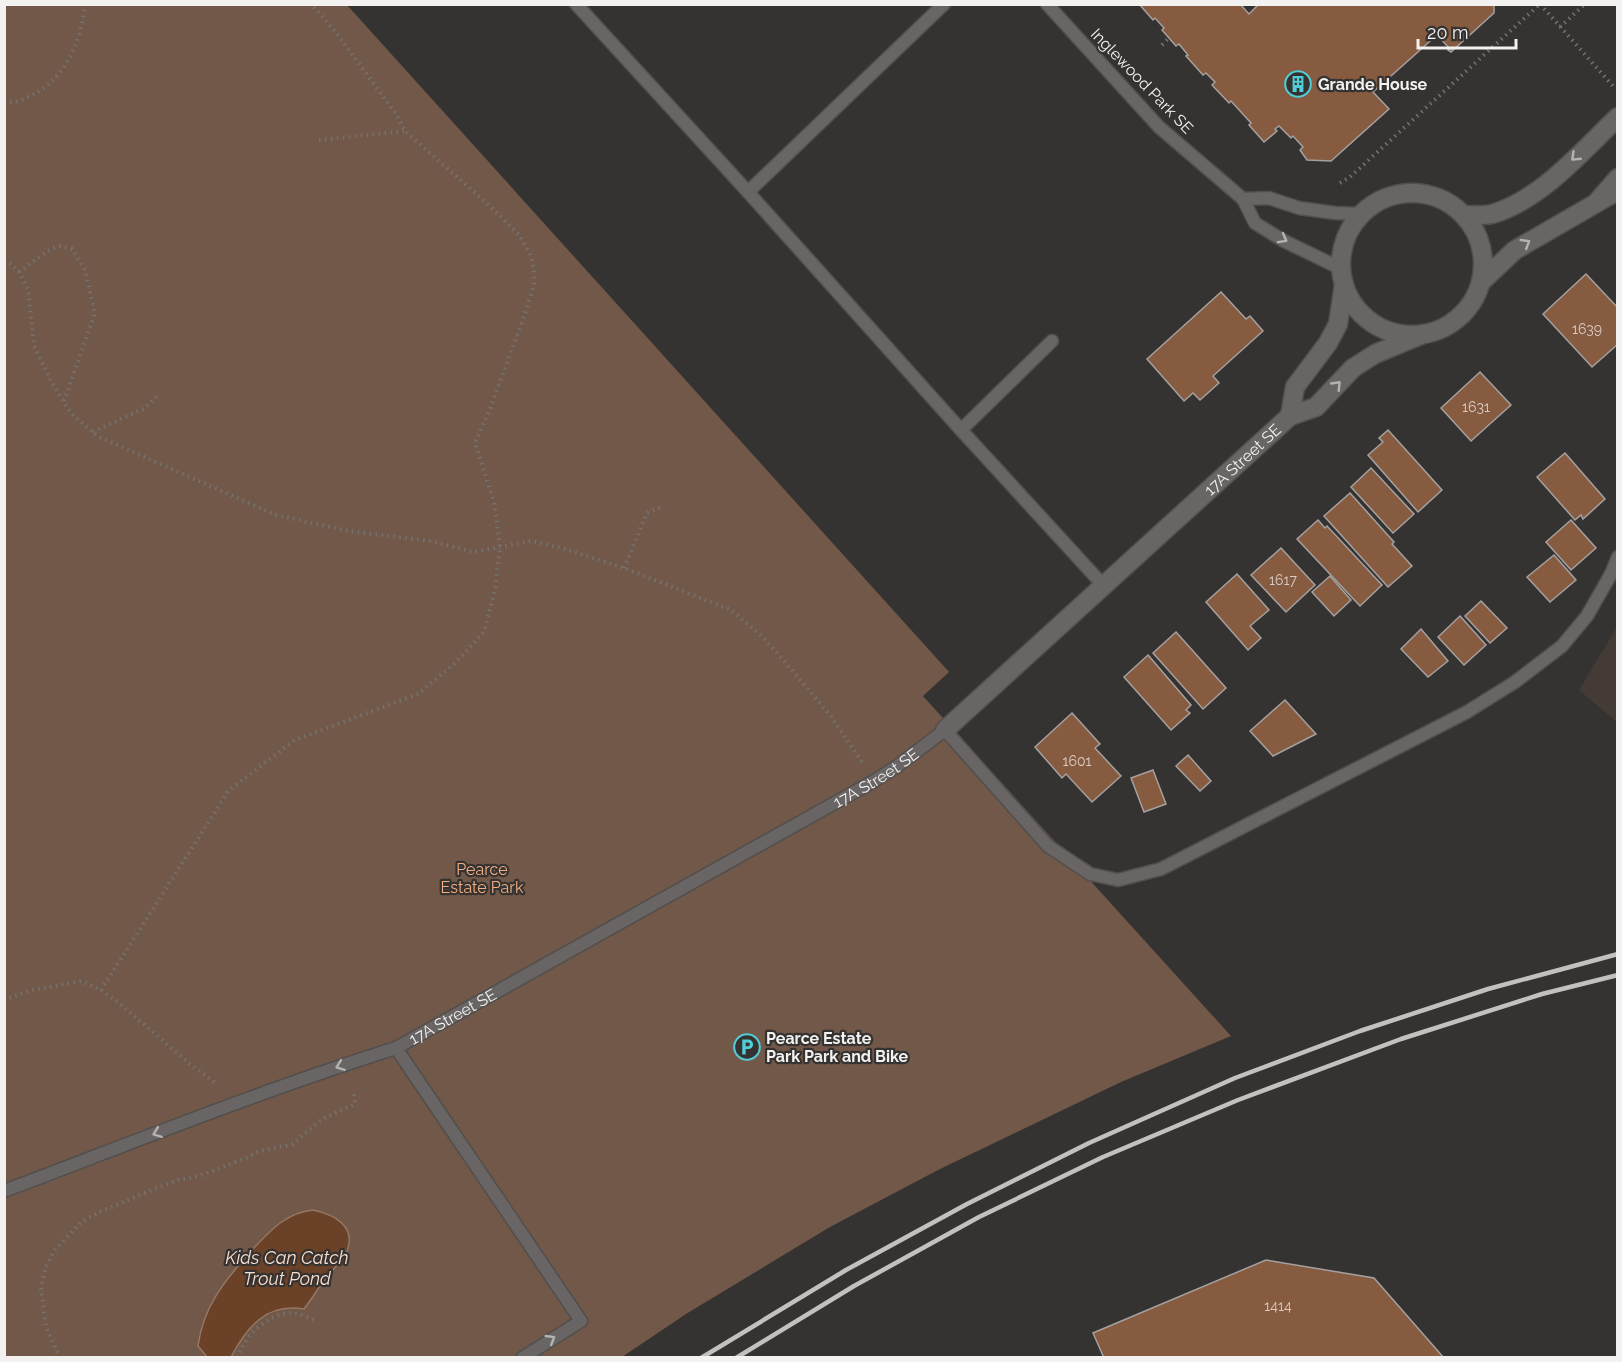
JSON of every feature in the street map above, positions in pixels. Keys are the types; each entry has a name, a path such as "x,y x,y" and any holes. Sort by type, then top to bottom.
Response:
{"street":[{"path":"1464,215 1490,214 1520,203 1545,186 1617,117"},
{"path":"1598,201 1617,178"},
{"path":"1482,280 1515,250 1617,191"},
{"path":"1413,193 1432,196 1449,203 1464,215 1479,239 1484,267 1482,280 1466,311 1453,322 1438,330 1423,334 1389,331 1360,312 1350,298 1343,276 1343,249 1350,230 1362,214 1377,202 1395,195 1413,193"},
{"name":"17A Street SE","path":"1290,416 1295,387 1328,343 1338,324 1343,276"},
{"name":"17A Street SE","path":"945,730 1290,416 1316,407 1353,368 1375,354 1423,334"}],"lane":[{"path":"576,4 1104,585"},
{"path":"748,192 944,4"},
{"name":"Inglewood Park SE","path":"1047,4 1159,127 1243,199 1255,223 1343,276"},
{"path":"1243,199 1269,198 1299,208 1362,214"},
{"path":"961,430 1053,341"},
{"path":"945,730 1048,846 1090,874 1118,880 1161,868 1467,712 1515,682 1562,646 1587,616 1611,574 1617,557"},
{"name":"17A Street SE","path":"4,1191 230,1106 396,1048 874,781 945,730"},
{"name":"17A Street SE","path":"396,1048 581,1322 522,1358"}],"path":[{"path":"4,103 22,100 48,86 64,68 75,48 84,21 85,4"},
{"path":"101,990 229,790 295,740 418,694 455,663 483,632 495,590 500,548 494,502 475,443 529,301 535,281 532,258 513,228 405,131 396,114 342,40 310,4"},
{"path":"1340,183 1350,177 1540,4 1613,86"},
{"path":"1560,27 1585,4"},
{"path":"1162,45 1169,38"},
{"path":"319,140 405,131"},
{"path":"19,272 46,252 59,246 72,249 85,270 95,313 63,401"},
{"path":"4,261 19,272 28,289 34,346 52,383 71,413 97,436 276,515 349,531 431,541 473,552 532,540 624,568 731,610 763,637 830,715 874,781"},
{"path":"93,432 145,408 159,394"},
{"path":"624,568 647,513 661,507"},
{"path":"4,1000 28,991 81,981 101,990 190,1064 224,1089 230,1106"},
{"path":"60,1358 46,1328 42,1287 46,1268 54,1251 81,1222 178,1180 199,1176 260,1151 293,1144 322,1119 355,1104 354,1092"},
{"path":"238,1358 246,1341 264,1322 291,1313 315,1320"}],"shaded area":[{"path":"1617,627 1617,722 1579,690"}],"green space":[{"name":"Pearce Estate Park","path":"5,5 347,5 949,672 923,696 1231,1036 1121,1082 938,1170 830,1227 686,1314 622,1357 5,1358"}],"water":[{"name":"Kids Can Catch Trout Pond","path":"313,1210 335,1218 346,1228 349,1242 343,1258 304,1309 291,1308 268,1314 251,1327 231,1357 207,1357 198,1346 205,1318 217,1294 265,1236 286,1219"}],"building":[{"name":"Grande House","path":"1139,4 1240,4 1249,14 1259,4 1494,4 1494,13 1451,52 1437,35 1373,92 1389,109 1331,161 1307,160 1300,150 1303,147 1279,126 1275,129 1277,131 1264,142 1231,101 1229,103 1212,85 1215,82 1206,73 1203,75 1186,56 1188,55 1179,44 1176,46 1162,30 1164,28 1155,18 1153,20"},
{"path":"1586,274 1618,308 1618,344 1592,367 1543,314"},
{"path":"1221,292 1246,319 1250,316 1263,331 1213,376 1219,383 1200,400 1193,393 1184,401 1147,359"},
{"path":"1480,372 1511,405 1471,441 1441,408"},
{"path":"1388,430 1442,490 1418,512 1368,455 1383,442 1379,438"},
{"path":"1565,453 1605,499 1583,519 1581,515 1575,520 1537,477"},
{"path":"1371,468 1414,514 1393,533 1351,487"},
{"path":"1350,493 1394,542 1392,544 1412,566 1388,587 1324,516"},
{"path":"1318,520 1325,528 1327,526 1382,585 1360,606 1297,539"},
{"path":"1571,520 1596,548 1571,570 1546,542"},
{"path":"1281,548 1315,585 1286,612 1251,575"},
{"path":"1554,555 1576,580 1550,602 1527,577"},
{"path":"1237,574 1269,610 1250,626 1261,638 1248,650 1206,602"},
{"path":"1330,576 1351,600 1334,616 1312,592"},
{"path":"1481,601 1507,628 1490,643 1465,616"},
{"path":"1460,616 1486,645 1464,665 1438,637"},
{"path":"1421,629 1448,661 1428,677 1401,649"},
{"path":"1176,632 1226,688 1203,709 1153,653"},
{"path":"1148,655 1191,705 1186,710 1190,713 1171,730 1124,677"},
{"path":"1285,700 1316,734 1273,756 1250,731"},
{"path":"1072,713 1100,744 1095,748 1121,776 1092,802 1066,774 1062,778 1035,747"},
{"path":"1188,755 1211,781 1200,791 1176,766"},
{"path":"1153,770 1166,804 1144,812 1131,778"},
{"path":"1266,1260 1374,1278 1444,1358 1104,1358 1093,1333"}],"railway":[{"path":"701,1358 846,1270 967,1204 1089,1143 1235,1078 1360,1031 1488,989 1618,954"},
{"path":"736,1358 854,1286 979,1217 1103,1157 1238,1100 1401,1039 1542,994 1618,975"}],"place":[{"name":"Grande House","path":"1298,84"},
{"name":"Pearce Estate Park Park and Bike","path":"747,1047"}]}
